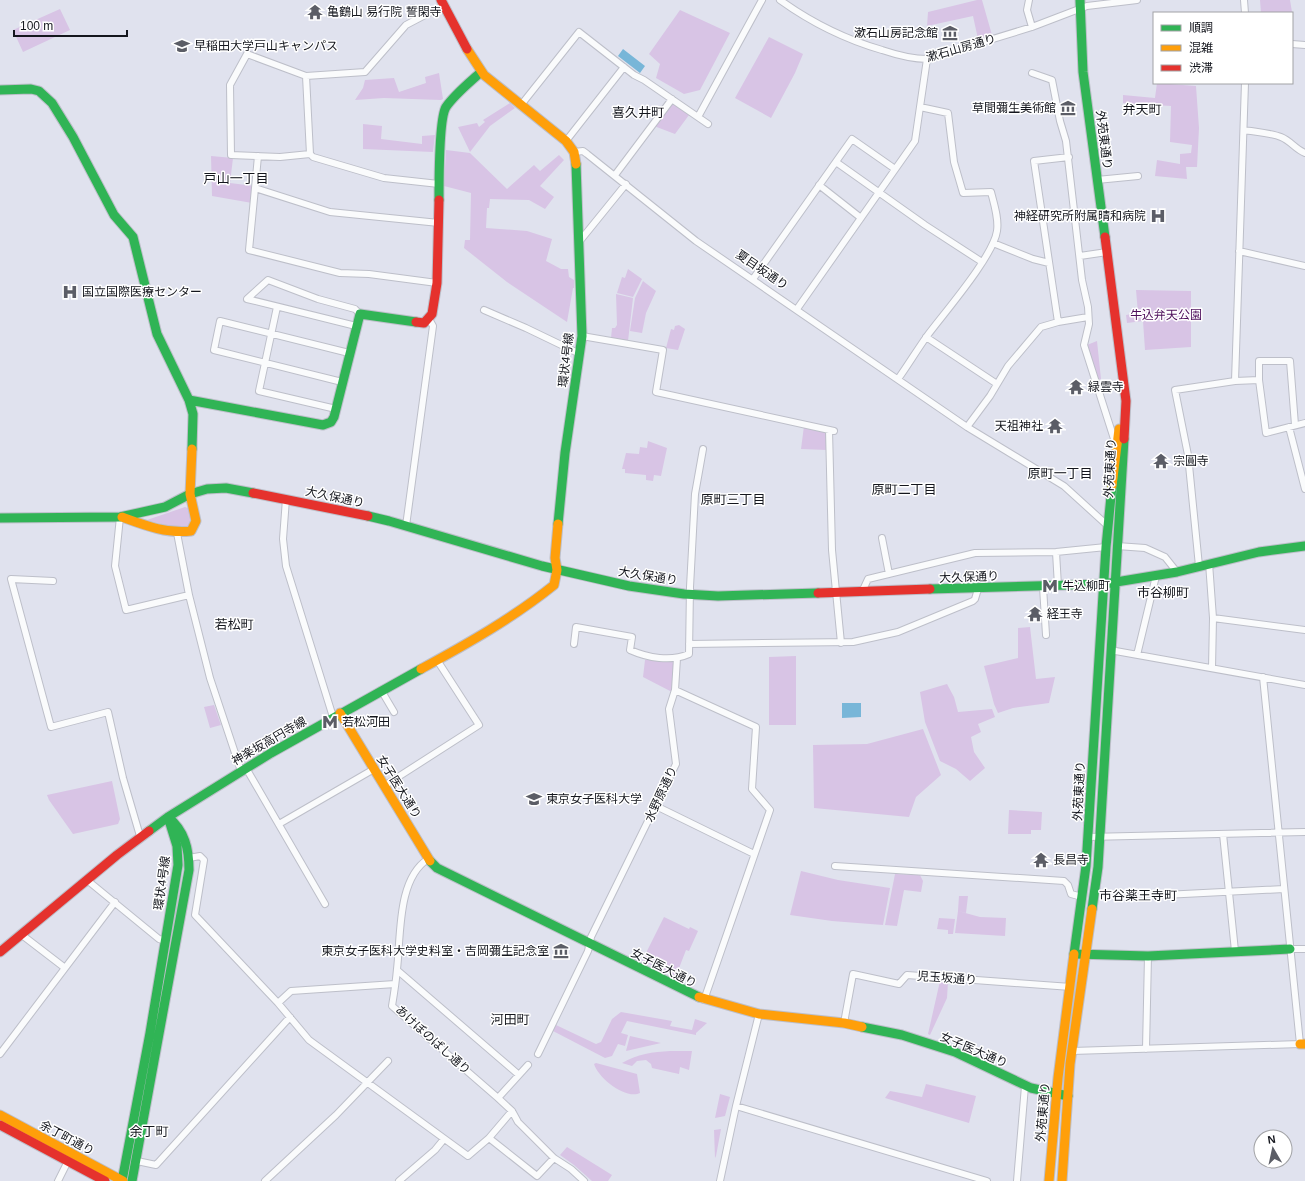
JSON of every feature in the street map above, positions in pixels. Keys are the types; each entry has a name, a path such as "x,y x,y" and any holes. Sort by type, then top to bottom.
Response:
{"main road":[{"path":"442,3 481,72 566,141 574,152"},
{"name":"外苑東通り","path":"1062,1181 1072,1051 1094,899 1100,837 1126,401 1083,72 1079,4"},
{"path":"189,400 323,425 331,422 336,409 360,314 363,313 424,323 428,320 432,314 437,283 440,154 446,106 481,72"},
{"path":"0,90 31,89 39,91 52,104 74,137 114,215 133,237 157,334 189,400 193,414 190,494 196,521 195,526 191,530 177,533 143,525 120,517"},
{"name":"環状4号線","path":"557,570 555,558 565,453 582,336 580,242 574,152"},
{"name":"外苑東通り","path":"1049,1181 1056,1094 1071,987 1088,837 1108,526 1116,445 1126,401"},
{"name":"大久保通り","path":"0,518 120,517 165,507 190,494 207,489 226,488 286,499 406,526 557,570 629,586 690,594 774,595 1104,584 1177,572 1259,552 1305,546"},
{"name":"神楽坂高円寺線","path":"0,952 140,836 243,769 336,715 486,633 554,585 557,570"},
{"name":"女子医大通り","path":"336,715 374,769 428,859 437,868 704,1000 759,1014 844,1022 902,1035 955,1052 1025,1086 1068,1096"},
{"name":"環状4号線","path":"132,1181 137,1162 188,879 189,858 182,831 178,824 168,817"},
{"name":"環状4号線","path":"122,1181 166,941 178,858 177,844 170,829 168,817"},
{"path":"1075,954 1148,956 1290,949"},
{"name":"余丁町通り","path":"0,1115 122,1181"},
{"name":"余丁町通り","path":"0,1124 105,1181"}],"street":[{"path":"698,117 762,0"},
{"name":"漱石山房通り","path":"780,0 800,15 830,32 865,45 912,59 927,59 1032,28 1079,4 1086,6 1137,0"},
{"path":"1029,0 1027,10 1032,28"},
{"path":"1244,0 1245,12"},
{"path":"439,184 384,178 313,157 310,154 280,157 231,156 229,153 230,85 247,54 306,76 365,72 406,25 442,3"},
{"path":"521,105 579,32 634,75 708,124"},
{"path":"1293,44 1305,45"},
{"path":"797,309 915,141 927,59"},
{"path":"566,141 624,67"},
{"path":"1032,73 1052,80 1069,158 1082,280 1088,300 1089,324 1084,345 1116,445"},
{"path":"306,76 310,154"},
{"path":"1236,381 1245,84"},
{"path":"615,175 672,99"},
{"path":"898,379 926,337 982,262 993,243 997,231 996,214 991,192 962,193 954,162 948,114 920,107"},
{"path":"1244,130 1279,136 1287,140 1295,148 1305,153"},
{"path":"753,279 852,140 895,169"},
{"name":"夏目坂通り","path":"574,152 583,151 691,237 967,427 1064,486 1108,526"},
{"path":"258,156 249,250 340,273 369,274 437,283"},
{"path":"1058,322 1034,162 1069,158"},
{"path":"836,162 879,193 982,262"},
{"path":"1097,180 1138,176"},
{"path":"580,242 626,184"},
{"path":"819,186 861,218"},
{"path":"255,188 330,212 439,223"},
{"path":"993,243 1033,259 1049,263"},
{"path":"1239,251 1305,266"},
{"path":"1080,256 1107,252"},
{"path":"356,326 277,307 247,298 268,280 318,299 355,309 360,314"},
{"path":"277,307 259,391 336,409"},
{"path":"484,310 580,354"},
{"path":"967,427 1008,366 1041,327 1058,322 1088,317"},
{"path":"406,526 434,326 428,320"},
{"path":"342,382 214,350 220,321 349,353"},
{"path":"582,336 663,350 656,392 832,431 832,542 841,643"},
{"path":"926,337 997,384"},
{"path":"1305,423 1292,426 1266,433 1259,380 1259,361 1290,361 1292,426 1305,489"},
{"path":"1199,566 1188,455 1173,390 1236,381 1259,380"},
{"path":"574,644 576,627 632,637 630,650 646,657 677,658 689,654 690,594 695,494 703,450"},
{"path":"286,499 283,539 286,566 336,715"},
{"path":"120,517 115,566 126,610 189,595"},
{"path":"177,533 189,595 210,678 243,769 278,824 324,904"},
{"path":"882,538 889,574"},
{"path":"1117,546 1145,548 1165,557 1177,572"},
{"path":"862,592 868,579 975,553 1056,552 1106,547"},
{"path":"1056,552 1058,586"},
{"path":"1209,563 1212,618 1212,668"},
{"path":"1137,655 1156,576"},
{"path":"53,580 11,579 51,727 108,712 123,778 140,836"},
{"path":"1043,587 1046,635"},
{"path":"689,644 853,642 890,634 914,626 973,601 978,589"},
{"path":"1212,618 1305,630"},
{"path":"1110,650 1305,685"},
{"name":"水野原通り","path":"538,1054 590,944 591,937 676,764 669,709 675,690 677,658"},
{"path":"384,786 479,725 438,660"},
{"path":"1072,1051 1302,1044 1290,949 1263,677"},
{"path":"381,690 394,712"},
{"path":"675,690 756,727 752,789 770,810 704,1000"},
{"path":"278,824 374,769"},
{"path":"656,806 754,854"},
{"path":"1088,837 1305,832"},
{"path":"1223,834 1235,951"},
{"path":"189,858 200,856 204,860 195,915 278,1003 309,1040 468,1156 489,1138 512,1111"},
{"name":"あけぼのばし通り","path":"428,859 417,869 406,893 401,915 397,970 392,1006 498,1098 512,1111 518,1122 554,1158 571,1169 584,1181"},
{"path":"835,866 1064,881 1068,885 1070,894 1082,897"},
{"path":"87,880 159,940 166,941"},
{"path":"1164,895 1284,889"},
{"path":"0,1054 115,902"},
{"path":"22,935 65,968"},
{"path":"1290,949 1305,949"},
{"path":"1146,1049 1148,956"},
{"path":"397,970 519,1075"},
{"name":"児玉坂通り","path":"844,1022 853,974 899,984 907,975 1071,987"},
{"path":"278,1003 291,991 395,984"},
{"path":"720,1181 736,1106 759,1014"},
{"path":"137,1162 156,1165 290,1018"},
{"path":"265,1181 369,1083 388,1061"},
{"path":"498,1098 528,1065"},
{"path":"1017,1181 1025,1086"},
{"path":"736,1106 986,1181"},
{"path":"489,1138 537,1176 554,1158"},
{"path":"399,1181 435,1150 444,1139"},
{"path":"58,1181 68,1161"}],"green space":[{"path":"982,0 992,35 978,39 973,16 927,26 928,12"},
{"path":"1260,0 1290,0 1292,12 1261,12"},
{"path":"60,9 70,30 23,52 13,30"},
{"path":"680,10 730,33 700,90 684,94 656,78 660,64 649,54"},
{"path":"769,37 803,54 795,73 771,118 735,98"},
{"path":"439,73 443,99 441,100 384,98 355,100 363,88 365,80 394,78 399,92 426,83 425,77"},
{"path":"1157,84 1196,86 1199,128 1197,167 1186,167 1187,179 1155,176 1157,160 1180,164 1180,154 1191,153 1192,145 1170,142 1171,106 1123,103 1123,95 1155,98"},
{"path":"510,103 515,108 490,126 470,152 458,127 477,123 479,127 485,122 483,120"},
{"path":"673,103 689,115 675,134 654,126"},
{"path":"363,124 382,126 381,139 422,144 422,136 435,135 433,152 363,149"},
{"path":"446,150 470,153 507,189 534,165 540,171 559,155 564,160 540,186 554,197 545,209 529,200 490,199 489,208 487,208 486,228 527,231 552,239 546,261 561,269 568,269 569,277 574,280 574,288 567,322 507,282 464,248 465,240 470,240 471,193 444,186"},
{"path":"211,156 233,158 230,183 254,186 252,203 212,196"},
{"path":"628,269 642,279 633,297 617,293 622,277 625,278"},
{"path":"643,281 656,291 646,313 642,333 630,331 635,298"},
{"name":"牛込弁天公園","path":"1136,290 1191,291 1191,347 1145,350 1143,321 1127,323 1126,315 1138,313"},
{"path":"616,294 633,298 628,341 611,338 612,328 615,328 617,325"},
{"path":"679,325 685,329 678,350 666,348 671,329 674,330 675,326"},
{"path":"1097,341 1101,379 1097,380 1087,345"},
{"path":"804,426 827,431 827,450 801,449"},
{"path":"648,441 667,448 661,476 654,475 653,481 646,480 646,475 625,473 625,469 622,469 626,453 639,454 640,447 647,448"},
{"path":"185,507 190,509 192,522 189,527 173,527 147,520"},
{"path":"1030,627 1036,679 1055,677 1049,703 1013,708 998,713 994,704 984,666 1018,658 1018,628"},
{"path":"796,656 796,725 769,725 769,657"},
{"path":"645,660 669,660 674,663 672,692 643,677"},
{"path":"947,684 954,697 958,712 992,709 995,717 978,724 981,732 971,737 974,752 985,768 970,781 956,769 940,761 925,722 920,692"},
{"path":"214,705 221,725 210,728 204,707"},
{"path":"923,729 941,775 916,797 909,817 814,808 813,745 867,744"},
{"path":"112,781 120,819 118,824 73,834 47,795"},
{"path":"1009,810 1042,812 1041,830 1031,830 1031,834 1008,834"},
{"path":"801,871 838,880 890,888 883,925 832,921 790,915"},
{"path":"895,874 920,875 923,881 921,892 904,890 897,926 885,925"},
{"path":"959,896 968,896 966,913 958,911"},
{"path":"958,911 980,917 1006,918 1005,936 955,933"},
{"path":"664,917 689,929 690,927 698,931 689,951 686,950 676,976 642,961"},
{"path":"939,918 955,919 953,934 948,934 948,930 937,929"},
{"path":"940,981 948,982 947,998 930,1035 928,1034"},
{"path":"621,1012 672,1021 670,1026 692,1030 695,1019 707,1023 696,1033 696,1035 627,1021 621,1033 628,1035 625,1046 618,1044 612,1056 605,1058 553,1031 556,1025 596,1044 601,1042 612,1019"},
{"path":"630,1036 661,1043 626,1051"},
{"path":"670,1051 692,1051 689,1070 680,1067 679,1074 652,1068 651,1064 646,1060 637,1061 632,1066 622,1063 633,1057 645,1054"},
{"path":"596,1063 637,1074 640,1093 634,1094 620,1091 601,1075 594,1064"},
{"path":"926,1084 976,1096 969,1123 885,1098 890,1091 922,1097"},
{"path":"720,1094 730,1097 725,1116 715,1118"},
{"path":"721,1129 716,1156 715,1158 714,1130"},
{"path":"567,1147 612,1175 608,1181 592,1181 560,1155"}],"water":[{"path":"623,49 645,66 640,73 618,56"},
{"path":"842,703 861,703 861,717 842,718"}],"traffic: fast":[{"path":"1080,0 1083,72 1105,237"},
{"path":"439,200 440,152 444,113 446,107 462,89 481,72"},
{"path":"0,90 31,89 39,91 52,103 73,137 114,215 133,237 157,334 189,400 193,414 192,449"},
{"path":"558,524 565,453 582,336 576,164"},
{"path":"189,400 323,425 331,422 334,417 360,314 416,322"},
{"path":"1092,909 1098,867 1124,439"},
{"path":"1074,954 1086,866 1106,547 1112,486"},
{"path":"0,518 120,517 165,507 190,494 207,489 226,488 253,493"},
{"path":"368,516 542,566 629,586 684,594 718,596 818,593"},
{"path":"930,589 1104,584 1177,572 1259,552 1305,546"},
{"path":"149,831 168,817 271,753 421,669"},
{"path":"122,1181 150,1033 178,865 177,846 168,817"},
{"path":"132,1181 189,870 185,841 174,822 168,817"},
{"path":"430,861 437,868 699,997"},
{"path":"1075,954 1148,956 1290,949"},
{"path":"862,1027 902,1035 955,1052 1031,1088 1068,1096"}],"traffic: slow":[{"path":"467,49 484,75 566,141 574,152 576,164"},
{"path":"1112,486 1119,429"},
{"path":"122,517 147,526 164,530 182,532 191,531 196,521 190,494 192,449"},
{"path":"421,669 522,609 554,585 557,570 555,558 558,524"},
{"path":"340,713 430,861"},
{"path":"1062,1181 1070,1064 1092,909"},
{"path":"1049,1181 1058,1078 1074,954"},
{"path":"699,997 759,1014 844,1023 862,1027"},
{"path":"1300,1044 1305,1044"},
{"path":"0,1115 123,1181"}],"traffic: jam":[{"path":"441,0 467,49"},
{"path":"416,322 424,323 432,314 437,283 439,200"},
{"path":"1105,237 1126,401 1124,439"},
{"path":"253,493 368,516"},
{"path":"818,593 930,589"},
{"path":"0,952 117,855 149,831"},
{"path":"0,1125 105,1181"}],"place":[{"name":"亀鶴山 易行院 誓閑寺","path":"315,12"},
{"name":"漱石山房記念館","path":"950,33"},
{"name":"早稲田大学戸山キャンパス","path":"182,46"},
{"name":"草間彌生美術館","path":"1068,108"},
{"name":"神経研究所附属晴和病院","path":"1158,216"},
{"name":"国立国際医療センター","path":"70,292"},
{"name":"緑雲寺","path":"1076,387"},
{"name":"天祖神社","path":"1055,426"},
{"name":"宗圓寺","path":"1161,461"},
{"name":"牛込柳町","path":"1050,586"},
{"name":"経王寺","path":"1035,614"},
{"name":"若松河田","path":"330,722"},
{"name":"東京女子医科大学","path":"534,799"},
{"name":"長昌寺","path":"1041,860"},
{"name":"東京女子医科大学史料室・吉岡彌生記念室","path":"561,951"}],"district":[{"name":"弁天町","path":"1142,109"},
{"name":"喜久井町","path":"638,112"},
{"name":"戸山一丁目","path":"236,178"},
{"name":"原町一丁目","path":"1060,473"},
{"name":"原町二丁目","path":"904,489"},
{"name":"原町三丁目","path":"733,499"},
{"name":"市谷柳町","path":"1163,592"},
{"name":"若松町","path":"234,624"},
{"name":"市谷薬王寺町","path":"1138,895"},
{"name":"河田町","path":"510,1019"},
{"name":"余丁町","path":"149,1131"}]}
